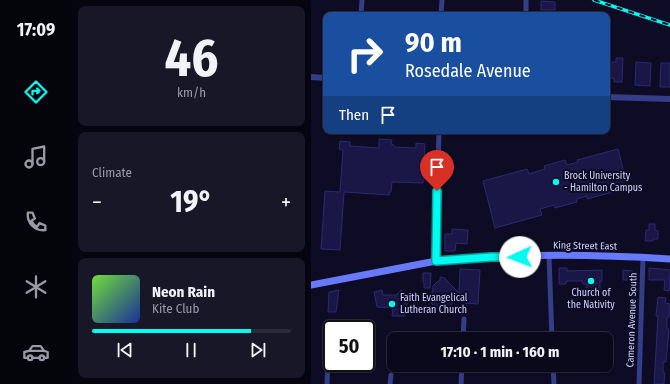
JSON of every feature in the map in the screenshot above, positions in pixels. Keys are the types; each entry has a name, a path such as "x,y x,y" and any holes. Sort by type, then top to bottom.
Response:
{"main road":[{"name":"King Street East","path":"311,285 436,261 491,257 643,257 670,259"}],"street":[{"path":"361,12 362,0"},
{"path":"441,12 442,0"},
{"path":"526,0 526,12"},
{"path":"311,77 323,78"},
{"path":"610,97 670,99"},
{"path":"436,261 439,134"},
{"path":"549,256 552,332"},
{"name":"Cameron Avenue South","path":"639,384 643,257"},
{"path":"463,332 464,320"},
{"path":"327,372 327,384"},
{"path":"461,384 462,372"},
{"path":"553,372 554,384"},
{"path":"390,384 391,375"}],"building":[{"path":"541,1 555,2 555,10 541,10"},
{"path":"616,58 623,58 622,82 614,82 614,78 610,78 610,62 616,62"},
{"path":"636,62 651,63 650,86 635,85"},
{"path":"661,63 670,63 670,87 660,87"},
{"path":"379,139 392,140 391,144 394,145 394,147 416,148 416,143 425,144 423,183 392,182 391,192 389,192 389,195 344,192 340,250 321,249 325,191 340,192 343,150 339,149 340,141 350,142 350,146 379,148"},
{"path":"618,149 628,188 587,199 587,196 577,199 577,202 555,208 554,205 540,209 542,215 495,228 483,181 527,169 529,174 545,169 544,166 565,160 567,165 578,162 577,160"},
{"path":"649,224 655,224 655,230 658,231 658,239 653,239 653,241 645,241 646,230 649,230"},
{"path":"452,229 468,230 467,244 456,243 455,251 445,251 445,234 452,234"},
{"name":"Church of the Nativity","path":"559,268 567,268 567,271 602,270 600,294 590,294 590,289 586,288 586,284 583,284 582,281 567,281 566,284 559,284"},
{"path":"649,268 670,270 669,291 664,290 665,280 649,280"},
{"path":"460,269 480,270 478,304 463,303 464,301 453,300 453,303 445,310 437,309 431,303 433,286 440,281 440,277 445,278 459,293"},
{"path":"623,270 633,271 633,280 623,280"},
{"path":"423,273 431,273 430,288 424,288"},
{"path":"339,290 336,312 328,312 329,292"},
{"name":"Faith Evangelical Lutheran Church","path":"382,290 383,295 396,295 401,290 410,300 405,308 405,316 392,316 393,308 377,307 374,292"},
{"path":"658,297 666,298 665,303 670,304 669,317 667,317 667,329 669,329 666,362 663,362 663,373 665,373 664,384 654,384"}],"railway":[{"path":"594,0 670,25"}],"place":[{"name":"Brock University - Hamilton Campus","path":"556,182"},
{"name":"Church of the Nativity","path":"591,281"},
{"name":"Faith Evangelical Lutheran Church","path":"392,304"}],"route":[{"path":"437,191 436,261 491,257 520,257"}]}
